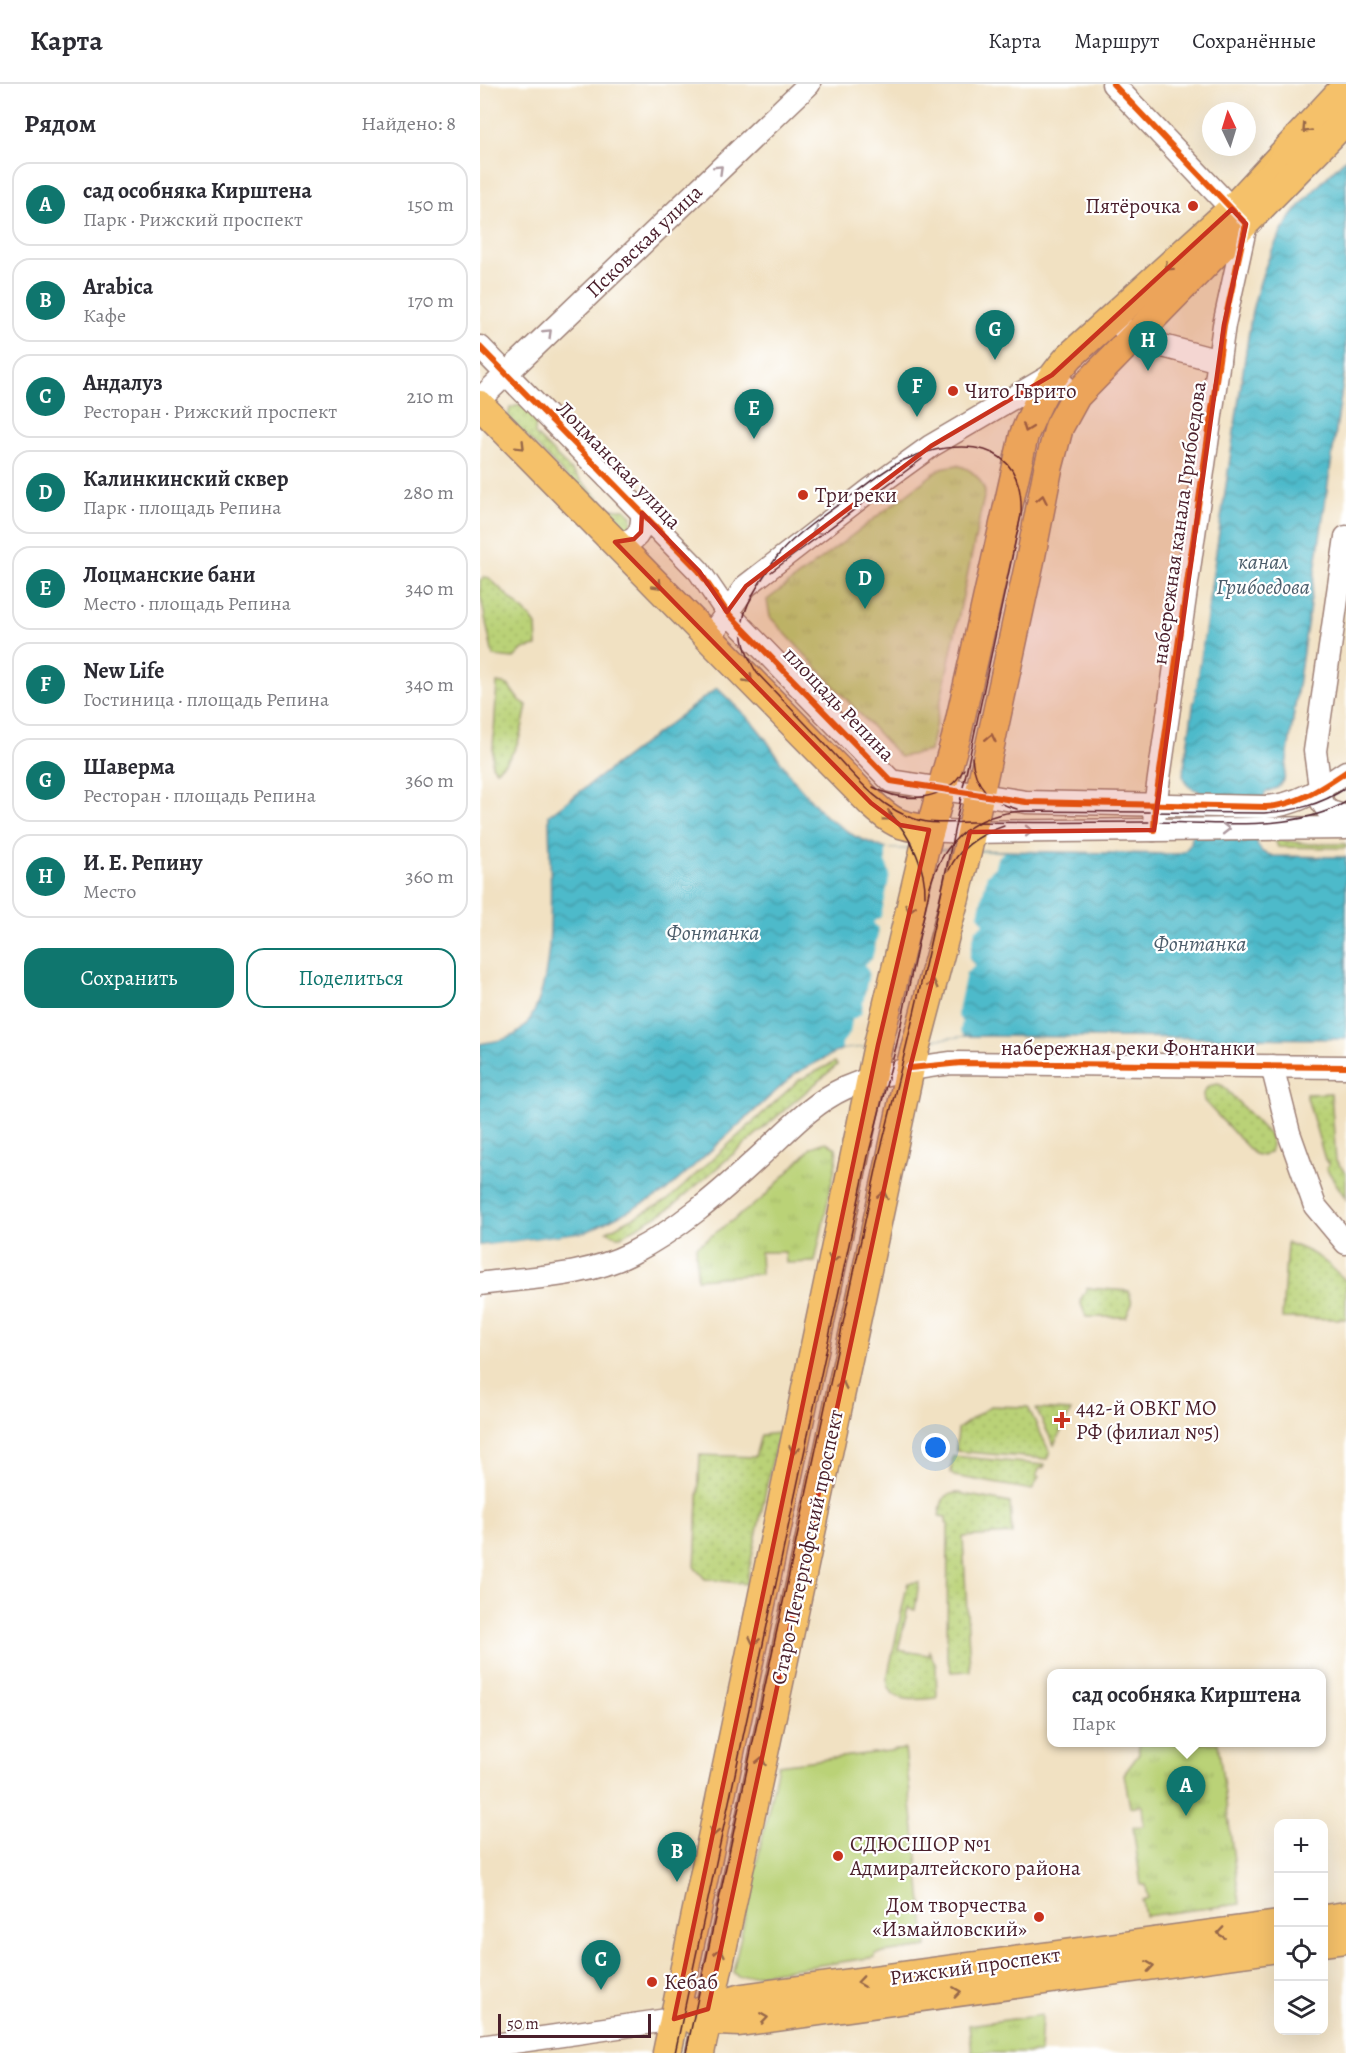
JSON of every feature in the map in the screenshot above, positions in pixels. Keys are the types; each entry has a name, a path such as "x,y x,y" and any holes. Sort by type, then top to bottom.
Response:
{"main road":[{"path":"968,842 1059,427 1076,396 1133,338 1239,216 1346,86"},
{"path":"480,405 877,809 927,840 956,738 1024,435 1052,375 1113,318 1239,216 1346,120"},
{"name":"Старо-Петергофский проспект","path":"667,2053 878,1045 927,840"},
{"name":"Старо-Петергофский проспект","path":"700,2053 910,1068 968,842"},
{"path":"1328,1918 1346,1916"},
{"name":"Рижский проспект","path":"674,2019 707,2014 742,1998 1274,1926"},
{"path":"1328,1941 1346,1939"},
{"name":"Рижский проспект","path":"707,2014 739,2022 1274,1949"}],"street":[{"name":"Псковская улица","path":"480,399 809,84"},
{"path":"1113,84 1239,216"},
{"name":"набережная канала Грибоедова","path":"1154,830 1155,806 1239,216"},
{"path":"1113,318 1133,338 1220,361"},
{"name":"Лоцманская улица","path":"480,347 699,571 728,612"},
{"path":"709,638 746,586 931,446 1052,375 1076,396"},
{"path":"615,542 625,543 640,532 643,524 642,513"},
{"path":"1345,818 1328,811 1322,802 1315,751 1346,537"},
{"name":"площадь Репина","path":"728,612 891,781 978,795"},
{"path":"978,795 1026,802 1266,807 1286,804 1320,790 1346,772"},
{"path":"927,840 968,842 1154,830 1305,828 1345,818"},
{"name":"набережная реки Фонтанки","path":"480,1284 585,1270 604,1266 630,1254 671,1230 718,1195 822,1101 845,1088 890,1072 961,1063 1346,1067"},
{"path":"1272,1065 1289,1133 1315,1206 1346,1242"},
{"name":"Рижский проспект","path":"480,2047 674,2019"}],"highlighted area":[{"path":"1232,209 1246,224 1224,325 1154,830 970,832 910,1068 708,2009 674,2019 878,1045 929,830 900,825 871,803 615,542 634,539 641,532 642,513 699,571 727,612 746,586 931,446 1052,375"}],"green space":[{"path":"519,405 536,417 535,434 609,509 625,509 632,516 631,528 622,533 508,417 510,408"},
{"path":"957,465 975,475 985,492 930,751 900,757 770,617 767,600 941,468"},
{"path":"485,577 489,578 531,618 536,625 537,646 523,649 514,658 493,656 480,594 480,580"},
{"path":"497,683 508,685 518,699 527,705 515,749 504,764 496,770 492,765"},
{"path":"1275,839 1309,844 1346,844 1346,848 1278,847"},
{"path":"835,1062 837,1065 669,1209 621,1236 607,1231 668,1200 799,1080"},
{"path":"1218,1084 1223,1086 1270,1136 1272,1145 1270,1152 1263,1156 1254,1154 1204,1101 1203,1094 1208,1086"},
{"path":"1331,1093 1336,1161 1346,1173 1346,1199 1326,1168 1329,1165 1325,1160 1306,1094"},
{"path":"826,1142 836,1148 837,1158 815,1262 786,1263 785,1252 760,1252 761,1274 697,1279 696,1247 763,1198 812,1147"},
{"path":"1287,1243 1319,1258 1346,1281 1346,1319 1282,1318"},
{"path":"1087,1288 1129,1291 1132,1304 1126,1317 1086,1317 1080,1301"},
{"path":"990,1406 1028,1407 1050,1453 1047,1459 956,1451 958,1429"},
{"path":"1036,1409 1071,1411 1054,1445"},
{"path":"778,1433 746,1584 705,1579 695,1568 700,1455 755,1457 761,1435"},
{"path":"953,1456 1045,1465 1040,1468 1036,1476 1039,1477 1032,1490 954,1476 951,1473"},
{"path":"958,1493 1010,1503 1012,1534 963,1537 970,1671 951,1672 947,1657 948,1524 946,1517 939,1516 945,1497"},
{"path":"919,1582 915,1610 908,1608 898,1650 928,1655 929,1651 936,1666 937,1698 914,1700 893,1694 887,1679 907,1586 908,1583"},
{"path":"1138,1747 1219,1747 1240,1904 1145,1916 1142,1900 1148,1898 1146,1885 1141,1885 1133,1827 1144,1826 1142,1805 1130,1807 1124,1774 1139,1754"},
{"name":"СДЮСШОР №1 Адмиралтейского района","path":"905,1749 927,1947 738,1977 733,1972 778,1765"},
{"path":"1042,2015 1040,2053 972,2053 969,2025"}],"water":[{"name":"Фонтанка","path":"1346,158 1346,363 1284,780 1277,788 1265,792 1257,844 1262,852 1273,856 1346,857 1346,1039 964,1036 842,1049 796,1073 664,1193 586,1232 480,1246 480,1044 508,1038 518,1033 534,1011 543,987 550,928 549,815 717,688 753,723 791,777 825,816 856,837 886,849 1175,854 1188,848 1191,843 1199,791 1188,786 1183,774 1252,311 1267,262 1278,238 1292,216"}],"pier":[{"path":"1205,604 1208,605 1194,701 1191,701"},
{"path":"886,849 1004,852 997,858 995,867 987,875 978,915 984,924 975,930 969,959 975,966 966,973 957,1015 962,1022 960,1031 964,1036 842,1049 842,1043 850,1033 852,1020 861,1014 869,972 864,965 872,959 879,930 873,922 881,917 890,875 886,862"},
{"path":"579,1233 579,1236 480,1249 480,1246"}],"tram line":[{"path":"686,2053 879,1156 913,1020 953,838 962,792 1021,515 1019,490 1012,471 1000,458 985,450 966,447 946,448 904,460 878,475 787,545 751,597 744,616 743,642 757,673 877,798 904,815 918,820 938,823 951,823 958,822 1152,822 1252,824 1302,818 1325,812 1346,802"},
{"path":"771,572 922,459"},
{"path":"972,757 976,776 986,791 999,802 1017,809"},
{"path":"873,787 898,796 923,797 947,788 964,769"},
{"path":"675,2053 868,1156 897,1043 930,886 936,869 953,842 963,832 990,817 1006,813 1023,811 1264,813 1307,806 1327,799 1346,788"},
{"path":"888,810 902,829 919,861 925,884 925,896"},
{"path":"949,870 953,862 972,842 1004,826"}],"cycle path":[{"path":"1113,84 1246,224 1224,325 1155,806 1154,830"},
{"path":"480,347 699,571 727,612 891,781 1026,802 1266,807 1298,800 1346,772"},
{"path":"910,1068 961,1063 1346,1067"}],"place":[{"name":"Пятёрочка","path":"1193,206"},
{"name":"Шаверма","path":"995,360"},
{"name":"И. Е. Репину","path":"1148,371"},
{"name":"Чито Гврито","path":"953,391"},
{"name":"New Life","path":"917,417"},
{"name":"Лоцманские бани","path":"754,439"},
{"name":"Три реки","path":"803,495"},
{"name":"Калинкинский сквер","path":"865,609"},
{"name":"442-й ОВКГ МО РФ (филиал №5)","path":"1062,1420"},
{"name":"сад особняка Кирштена","path":"1186,1816"},
{"name":"СДЮСШОР №1 Адмиралтейского района","path":"838,1856"},
{"name":"Arabica","path":"677,1882"},
{"name":"Дом творчества «Измайловский»","path":"1039,1917"},
{"name":"Кебаб","path":"652,1982"},
{"name":"Андалуз","path":"601,1990"}],"water label":[{"name":"канал Грибоедова","path":"1263,574"}]}
